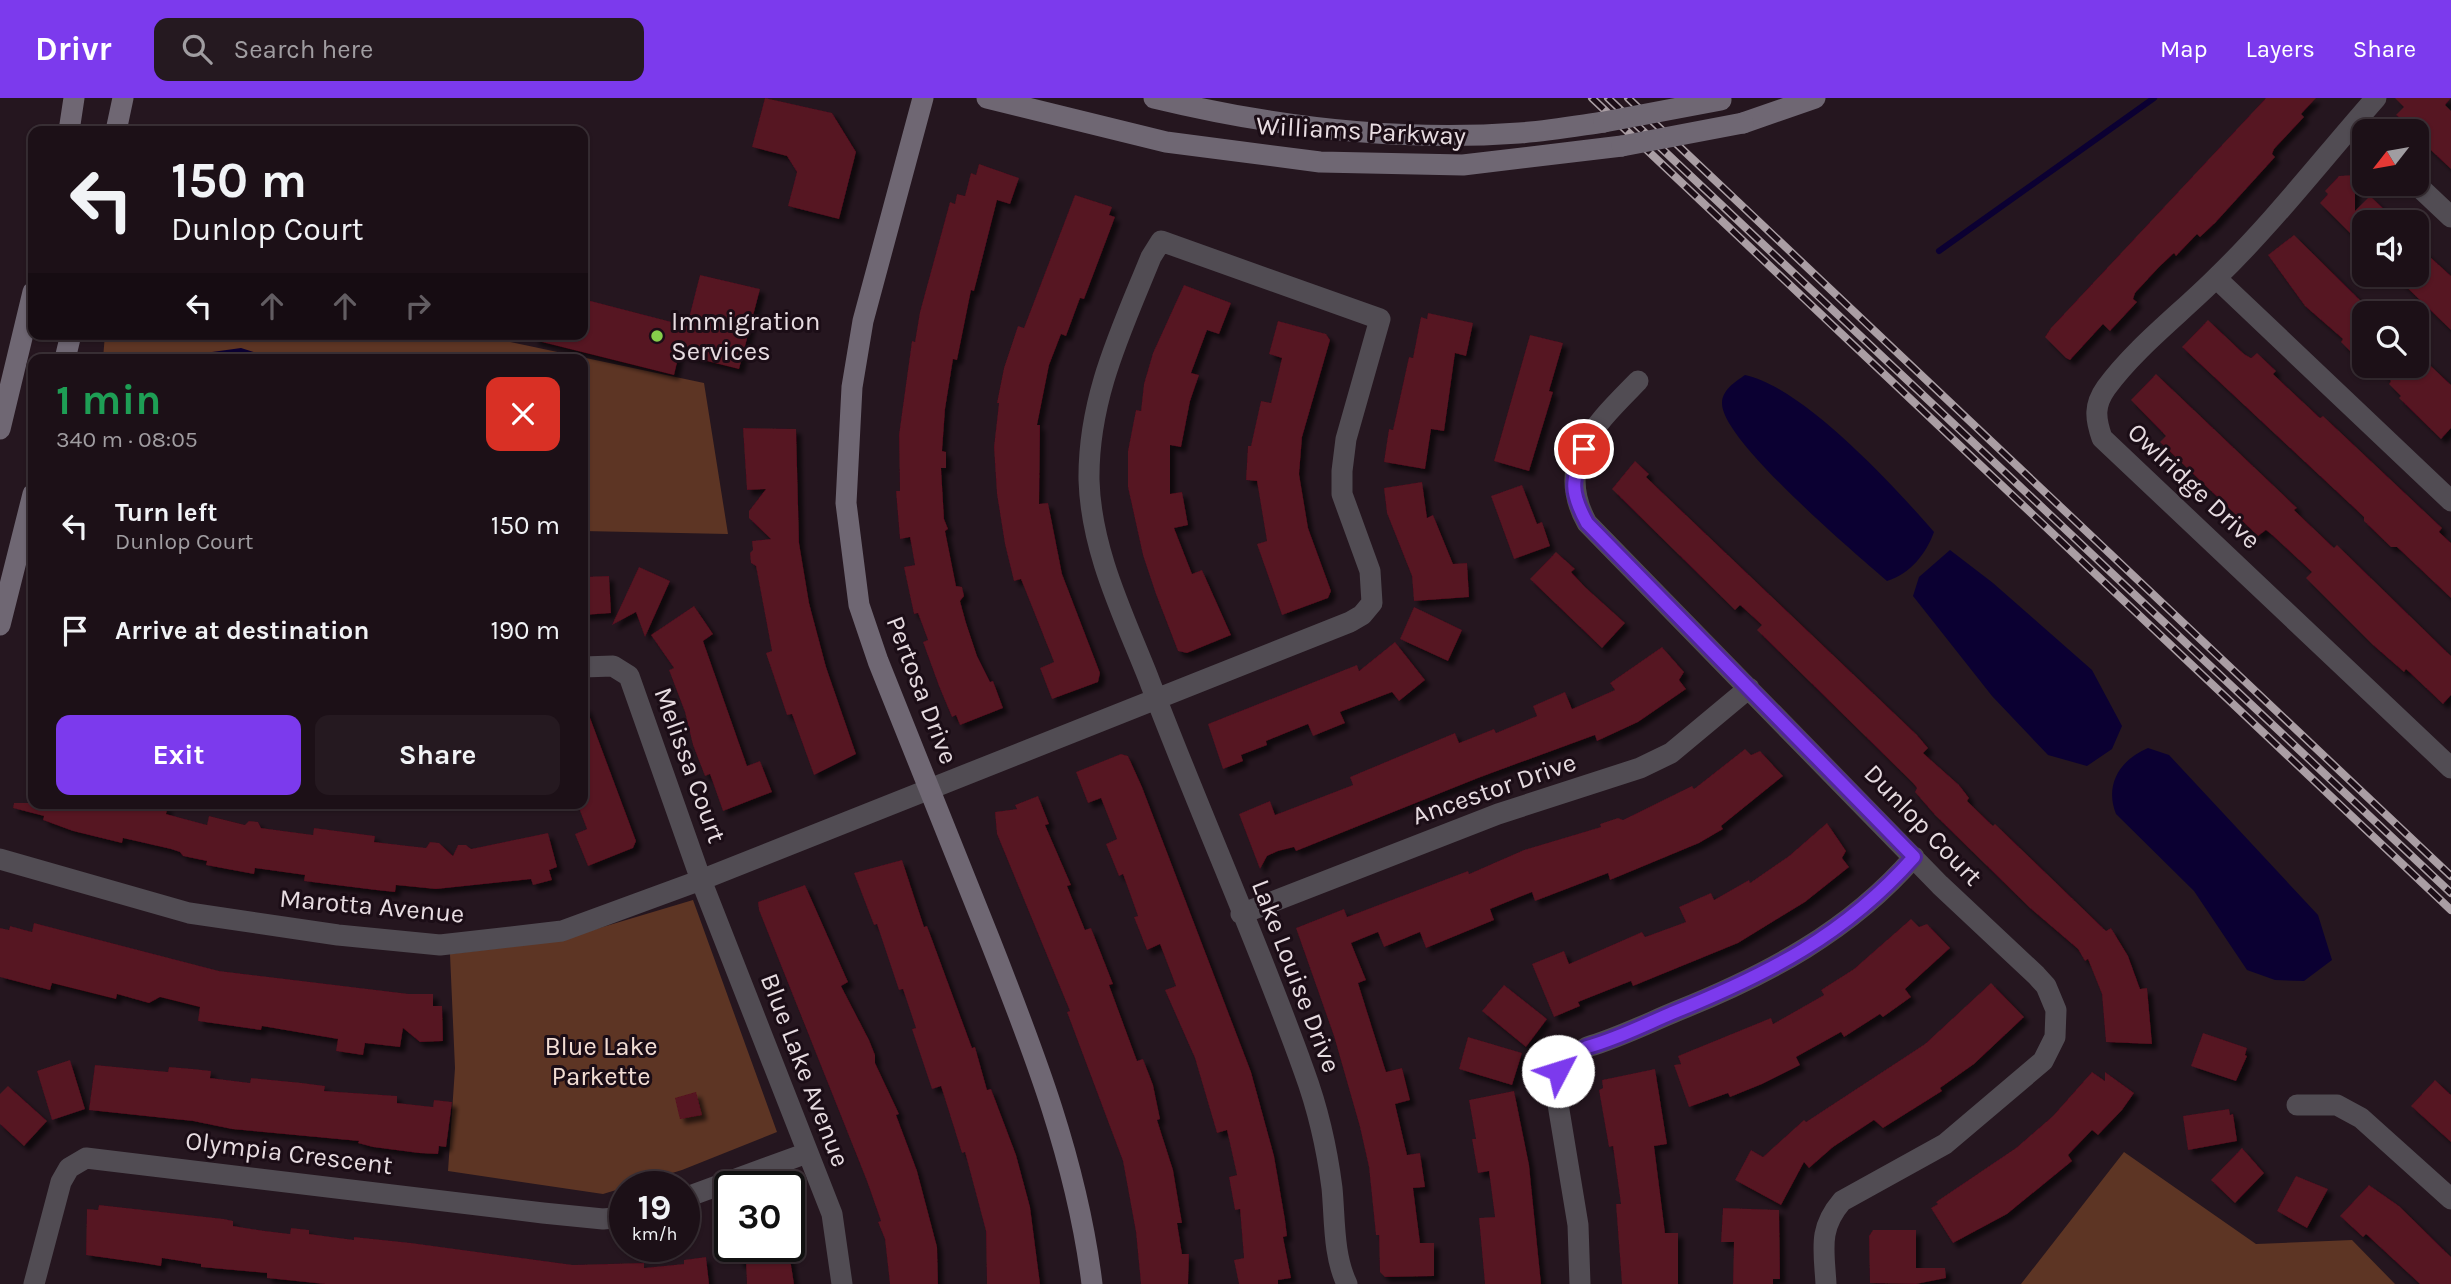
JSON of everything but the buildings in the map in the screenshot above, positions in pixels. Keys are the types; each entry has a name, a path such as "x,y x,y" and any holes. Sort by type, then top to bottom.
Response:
{"main road":[{"path":"70,126 74,98"},
{"path":"117,126 123,98"},
{"name":"Pertosa Drive","path":"923,98 863,321 852,387 846,503 859,605 1043,1075 1067,1151 1085,1227 1092,1284"},
{"name":"Williams Parkway","path":"987,98 1166,142 1320,162 1463,165 1622,146 1743,123 1815,98"},
{"name":"Williams Parkway","path":"1154,98 1221,114 1366,134 1519,133 1604,122 1725,99"},
{"path":"0,429 28,313"},
{"path":"0,625 28,514"}],"street":[{"name":"Owlridge Drive","path":"2364,119 2376,98"},
{"name":"Owlridge Drive","path":"2352,136 2106,388 2095,409 2102,438 2451,768"},
{"path":"2429,196 2451,217"},
{"name":"Lake Louise Drive","path":"1156,698 1350,622 1362,615 1372,603 1370,571 1342,494 1342,471 1346,439 1380,319 1161,241 1151,257 1100,386 1091,434 1089,482 1103,563 1156,698 1241,914 1315,1103 1327,1159 1342,1270 1347,1284"},
{"path":"2216,278 2451,501"},
{"name":"Dunlop Court","path":"1638,382 1587,437 1573,475 1582,513 1597,534 1914,857 2046,986 2056,1010 2055,1037 2043,1061 1945,1144 1842,1201 1830,1214 1824,1231 1826,1284"},
{"name":"Melissa Court","path":"588,667 613,666 629,676 701,880"},
{"name":"Ancestor Drive","path":"1241,914 1498,814 1640,768 1671,753 1749,688"},
{"name":"Marotta Avenue","path":"0,859 189,913 314,932 440,945 562,931 701,880 1156,698"},
{"path":"1580,1284 1578,1225 1556,1092 1558,1071 1570,1057 1587,1047 1728,992 1798,954 1866,905 1914,857"},
{"name":"Blue Lake Avenue","path":"701,880 832,1214 842,1284"},
{"path":"2297,1105 2337,1105 2361,1118 2451,1199"},
{"path":"700,1192 807,1153"},
{"name":"Olympia Crescent","path":"34,1284 61,1182 69,1168 86,1158 543,1213 609,1216"}],"green space":[{"path":"105,340 500,340 567,354 103,354"},
{"path":"588,358 704,383 728,534 588,531"},
{"name":"Blue Lake Parkette","path":"693,900 777,1132 679,1171 609,1171 609,1192 603,1194 448,1171 455,1068 450,954 556,941"},
{"path":"2124,1152 2256,1244 2352,1240 2395,1284 2021,1284"}],"shaded area":[{"path":"241,348 260,354 208,354"},
{"path":"1745,375 1768,383 1820,418 1896,490 1934,532 1927,548 1910,568 1887,581 1792,496 1743,443 1728,420 1722,403 1727,390"},
{"path":"1950,550 1993,583 2092,670 2122,726 2112,749 2087,766 2048,755 1992,696 1913,596 1919,577"},
{"path":"2148,748 2169,755 2318,915 2332,960 2304,981 2275,980 2247,970 2194,891 2116,814 2112,793 2117,774 2130,759"}],"waterway":[{"path":"1939,251 2154,98"}],"railway":[{"path":"1592,98 2451,910"},
{"path":"1608,98 2451,893"},
{"path":"1628,98 2451,876"}],"place":[{"name":"Immigration Services","path":"657,336"}],"route":[{"path":"1558,1071 1570,1057 1587,1047 1728,992 1798,954 1866,905 1896,878 1914,857 1587,523 1574,488 1573,475 1584,449"}]}
